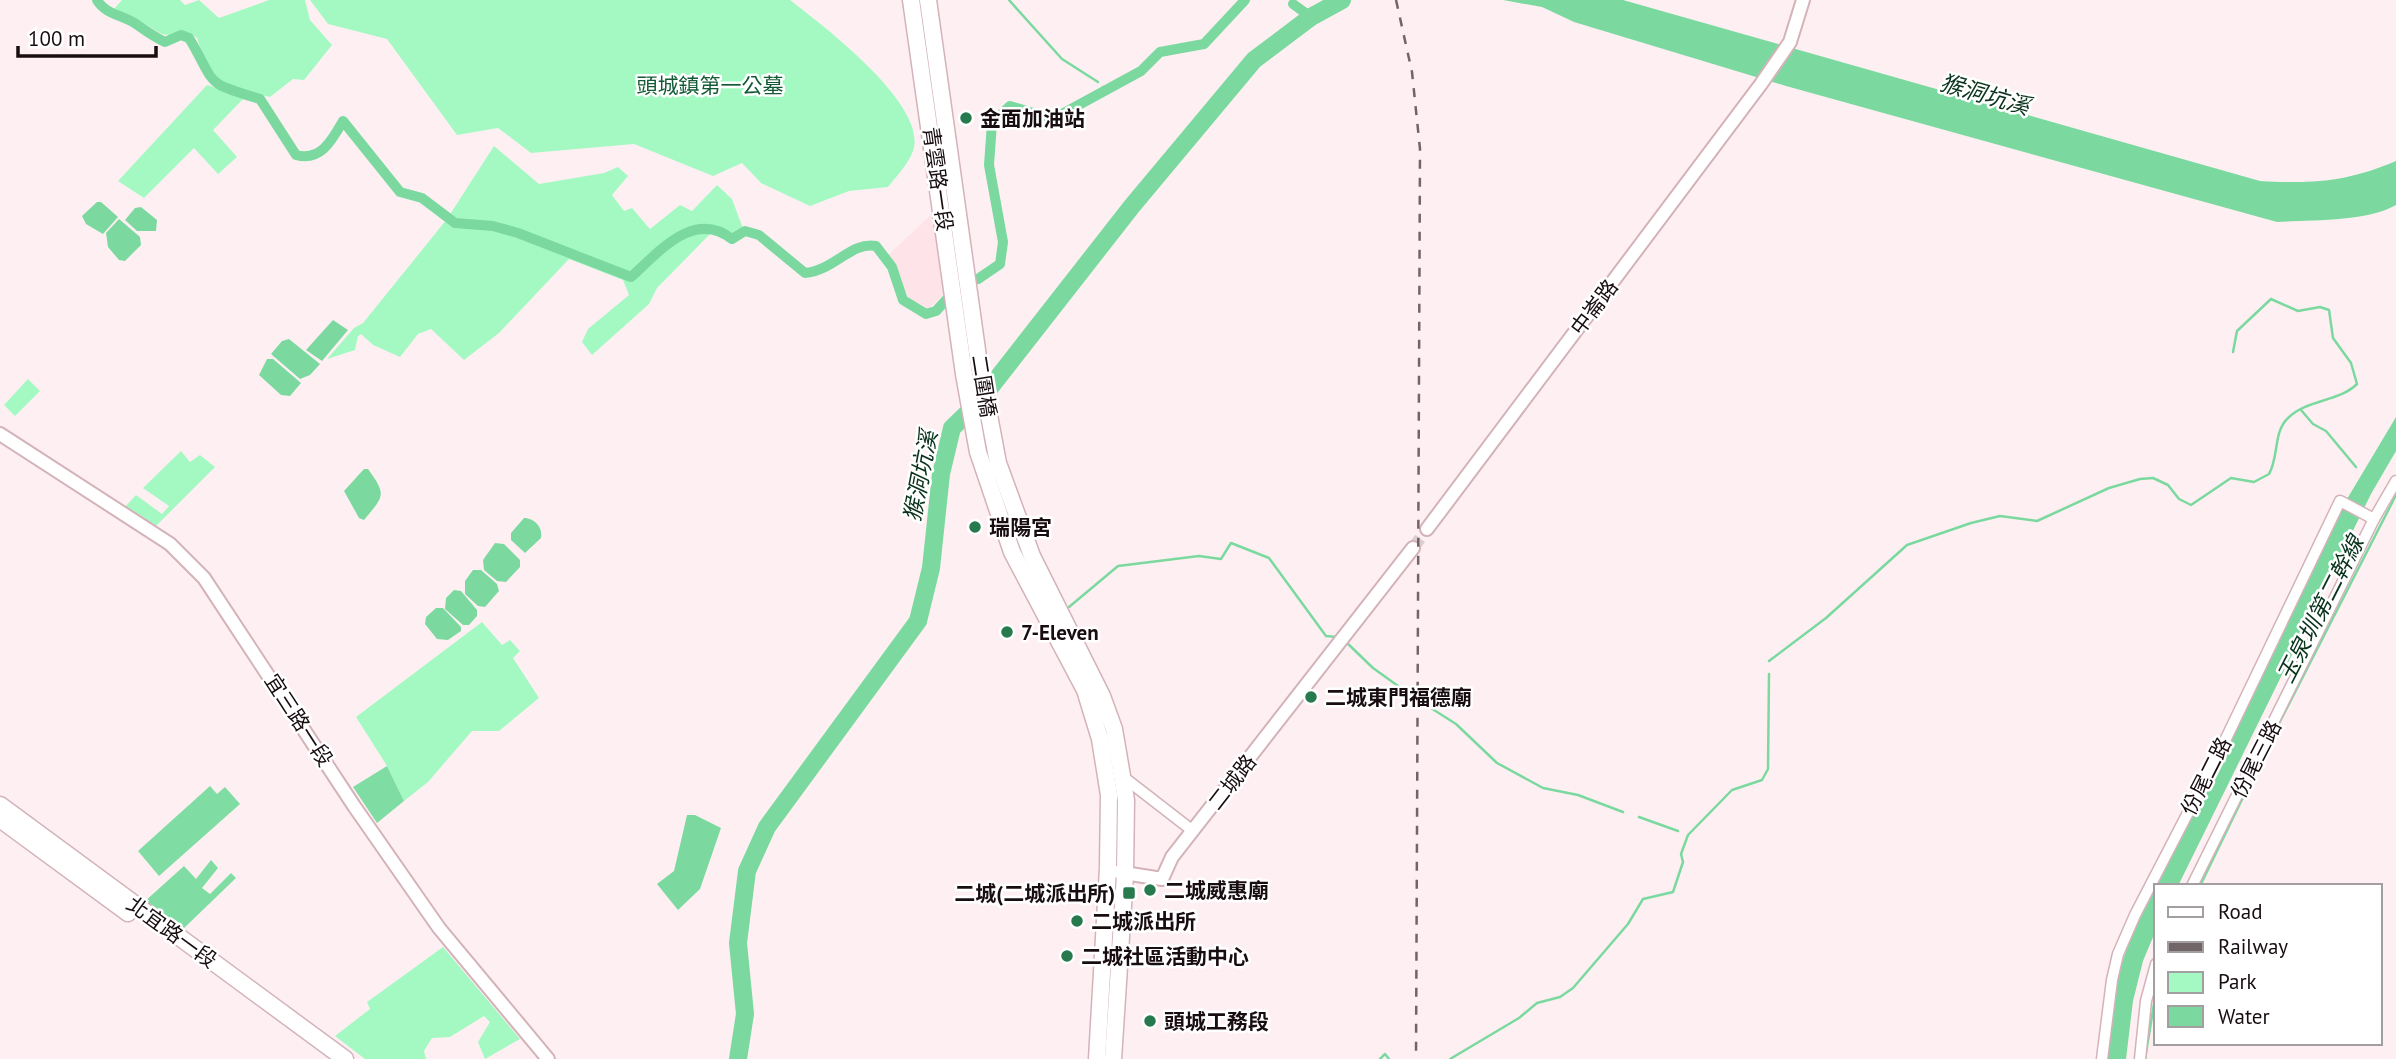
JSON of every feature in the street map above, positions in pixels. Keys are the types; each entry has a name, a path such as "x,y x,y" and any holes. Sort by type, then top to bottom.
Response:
{"main road":[{"name":"青雲路一段","path":"911,0 962,359"},
{"name":"青雲路一段","path":"928,0 976,339"},
{"name":"二圍橋","path":"976,339 992,433 1008,497 1032,556 1102,696 1114,729 1122,776"},
{"name":"二圍橋","path":"962,359 978,452 1012,552 1085,690 1097,727 1109,795 1108,868"},
{"path":"1097,1059 1113,931 1125,875 1126,800 1122,776"},
{"name":"北宜路一段","path":"0,805 345,1059"},
{"name":"北宜路一段","path":"0,819 328,1059"},
{"path":"1108,868 1113,931 1114,1059"}],"street":[{"name":"中崙路","path":"1427,529 1761,84 1790,42 1803,0"},
{"name":"宜三路一段","path":"0,434 170,544 204,578 354,806 439,928 548,1059"},
{"name":"份尾三路","path":"2193,884 2374,519 2396,481"},
{"name":"份尾二路","path":"2102,1059 2112,980 2130,924 2221,749 2340,501 2374,519"},
{"name":"二城路","path":"1108,868 1125,875 1162,879 1172,857 1413,548"},
{"path":"1122,776 1193,831"},
{"path":"2140,1059 2146,1001 2154,971"}],"shaded area":[{"path":"934,212 947,290 929,309 909,299 887,256"},
{"path":"387,766 404,801 377,823 353,787"},
{"path":"210,786 217,794 225,787 240,804 159,876 138,851"},
{"path":"211,860 218,868 202,888 210,894 231,873 236,878 182,930 144,902 184,866 196,879"}],"green space":[{"path":"122,0 180,0 185,5 199,0 219,18 269,0 305,0 310,20 332,45 304,80 293,79 270,97 241,90 222,81 208,66 197,38 188,32 162,34 113,10"},
{"name":"頭城鎮第一公墓","path":"310,0 790,0 847,47 890,90 905,112 914,132 913,151 888,187 849,191 810,206 761,183 742,163 713,176 634,144 531,153 498,128 457,135 387,39 328,24"},
{"path":"207,85 245,97 213,130 237,157 218,174 194,148 144,198 118,181"},
{"path":"494,146 539,184 604,173 618,167 628,176 612,195 624,211 632,208 650,229 680,205 692,211 717,185 732,199 745,234 733,239 712,232 657,288 649,304 592,355 582,342 588,329 629,295 623,280 569,259 499,333 464,360 431,329 418,334 400,357 373,345 361,334 358,336 355,350 327,359 354,328 363,323 447,219"},
{"path":"28,379 40,391 15,416 4,405"},
{"path":"181,451 190,462 200,455 215,467 155,527 124,508 136,495 162,514 169,506 143,488"},
{"path":"482,622 502,645 510,640 520,651 513,658 539,698 499,731 472,731 428,782 404,801 387,766 356,717"},
{"path":"443,947 520,1039 485,1059 478,1042 490,1022 484,1016 450,1037 432,1038 424,1051 426,1059 365,1059 335,1036 370,1009 367,1002"}],"water":[{"path":"1503,0 1623,0 2260,181 2330,180 2396,161 2396,205 2370,215 2277,222 1786,86 1574,22 1542,7"},
{"path":"97,202 101,202 118,217 103,234 86,224 82,216"},
{"path":"141,207 157,220 156,231 137,231 125,220 135,208"},
{"path":"119,219 140,237 141,245 125,261 119,260 108,247 106,233"},
{"path":"333,320 348,330 322,361 306,350"},
{"path":"289,339 320,364 310,375 300,379 271,354 282,341"},
{"path":"267,359 273,359 301,383 290,396 281,395 259,375"},
{"path":"2396,417 2396,451 2371,494 2179,884 2158,884 2347,499"},
{"path":"364,469 368,469 374,478 381,495 364,520 359,518 344,491"},
{"path":"524,518 537,524 541,530 541,538 525,553 511,540 511,533"},
{"path":"495,543 504,544 520,560 520,567 506,582 497,581 484,570 483,560"},
{"path":"473,570 481,570 497,584 499,591 485,607 478,606 465,594 465,581"},
{"path":"454,590 461,591 477,610 477,616 469,625 463,625 445,609 446,598"},
{"path":"436,608 443,608 461,627 461,631 448,640 437,639 425,624 426,617"},
{"path":"687,815 695,815 721,828 700,889 678,910 657,884 674,871"},
{"path":"2154,890 2154,935 2143,961 2133,1001 2126,1059 2107,1059 2116,980 2131,937"}],"waterway":[{"path":"97,0 109,11 165,42 181,35 189,38 213,80 228,89 260,99 296,155 312,155 325,148 343,121 400,192 422,198 455,223 493,226 518,233 631,277 678,237 704,229 718,231 732,239 745,231 759,235 805,273 825,267 859,248 876,246 892,267 903,300 926,314 936,311 947,299"},
{"path":"1009,0 1062,59 1098,82"},
{"path":"978,279 1000,264 1003,242 989,165 992,123 1010,106 1043,116 1062,114 1141,71 1160,52 1204,44 1245,0"},
{"name":"猴洞坑溪","path":"738,1059 745,1014 738,943 747,871 767,827 918,621 931,568 941,474 952,428 978,403 1132,206 1254,60 1311,17 1342,0"},
{"path":"1293,4 1311,17"},
{"path":"1103,87 1109,90"},
{"path":"1769,661 1826,618 1907,545 2000,516 2037,521 2109,488 2140,479 2153,478 2168,485 2179,499 2191,505 2231,478 2254,482 2269,474 2280,430 2288,418 2304,407 2341,394 2357,384 2351,363 2333,338 2329,310 2320,307 2298,311 2271,299 2237,331 2233,352"},
{"path":"2301,410 2313,424 2326,431 2356,467"},
{"name":"玉泉圳第二幹線","path":"2272,737 2396,495"},
{"path":"1069,607 1118,566 1199,556 1221,559 1231,543 1269,558 1326,636 1337,637"},
{"path":"1345,641 1373,668 1412,696"},
{"path":"1450,1059 1519,1018 1537,1003 1560,997 1573,988 1628,924 1643,899 1673,892 1688,835 1732,790 1762,780 1768,769 1769,674"},
{"path":"1423,703 1456,724 1497,763 1543,788 1578,795 1623,812"},
{"name":"玉泉圳第二幹線","path":"2201,884 2266,750"},
{"path":"1639,817 1678,831"},
{"name":"玉泉圳第二幹線","path":"2145,1059 2154,1004"},
{"path":"1380,1059 1385,1054 1389,1059"}],"tunnel":[{"path":"1413,548 1427,529"}],"railway":[{"path":"1396,0 1412,72 1420,149 1416,1059"}],"place":[{"name":"金面加油站","path":"966,118"},
{"name":"瑞陽宮","path":"975,527"},
{"name":"7-Eleven","path":"1007,632"},
{"name":"二城東門福德廟","path":"1311,697"},
{"name":"二城威惠廟","path":"1150,890"},
{"name":"二城(二城派出所)","path":"1129,893"},
{"name":"二城派出所","path":"1077,921"},
{"name":"二城社區活動中心","path":"1067,956"},
{"name":"頭城工務段","path":"1150,1021"}]}
